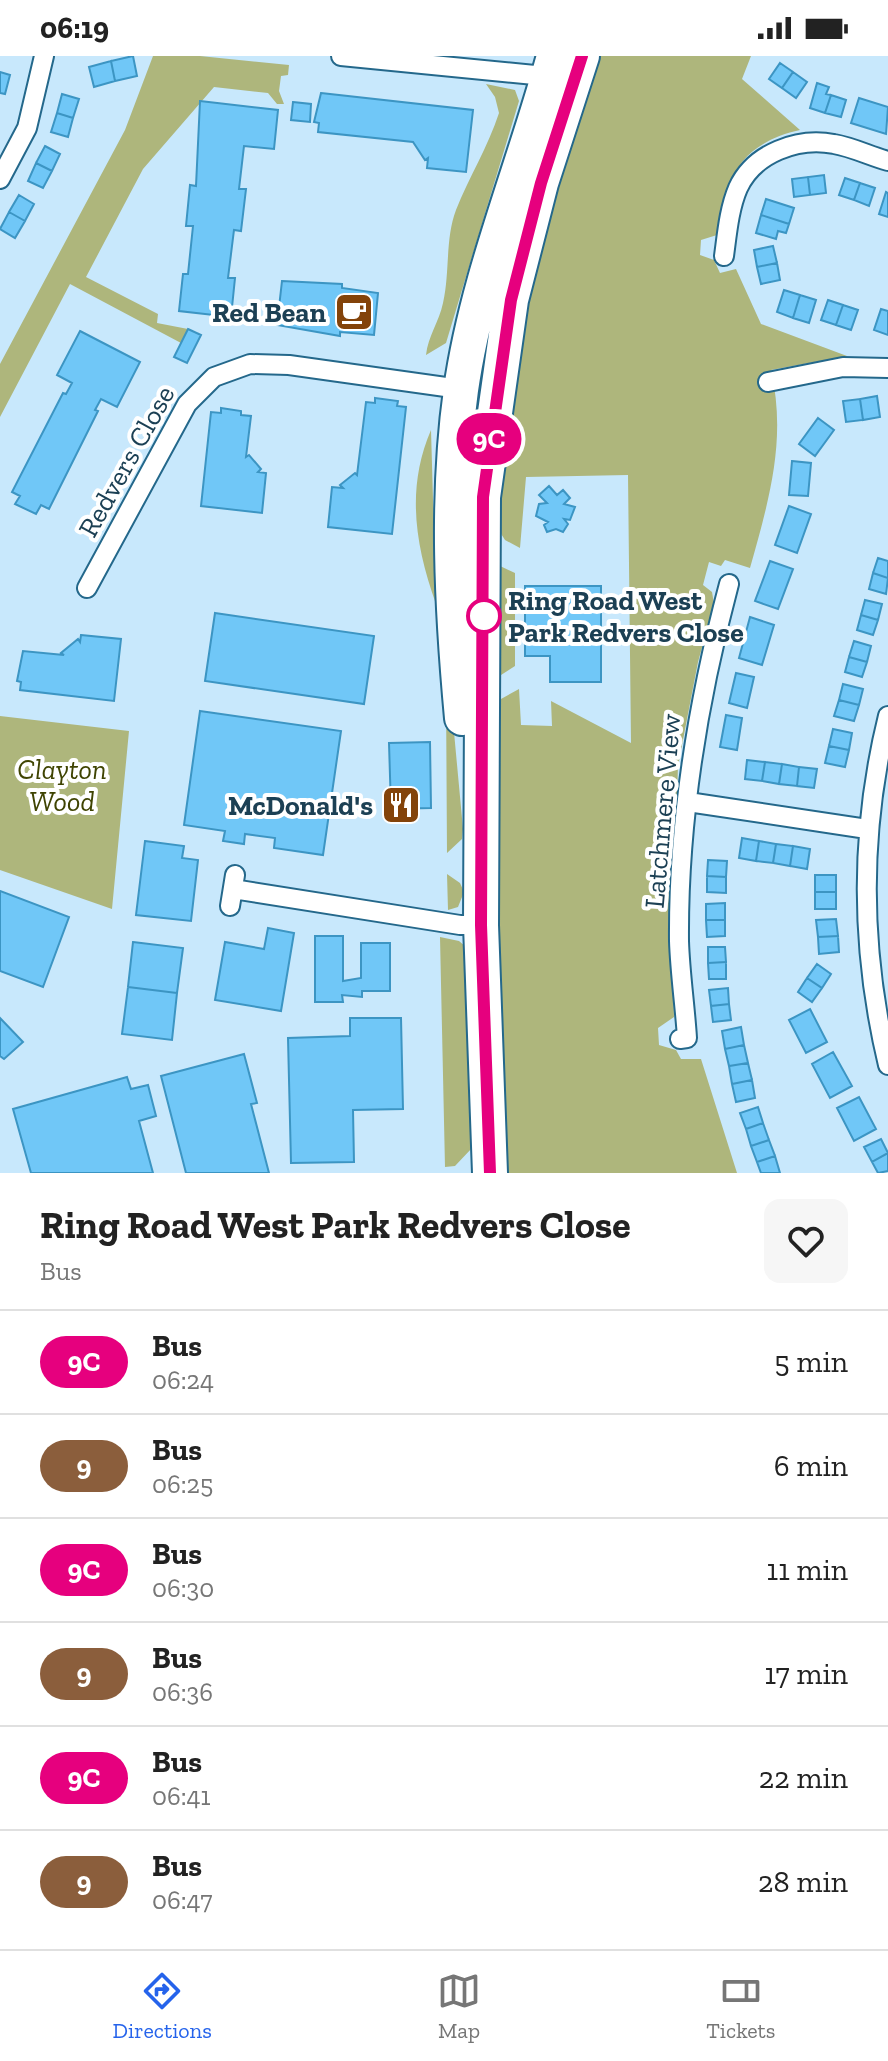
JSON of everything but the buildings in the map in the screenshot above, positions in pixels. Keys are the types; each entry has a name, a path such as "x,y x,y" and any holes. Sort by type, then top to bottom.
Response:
{"highway":[{"path":"482,862 462,715 450,500 461,388 481,298 565,67"},
{"path":"490,1173 481,925 483,497 494,396 511,300 565,67"}],"street":[{"path":"0,179 27,128 44,56"},
{"path":"341,56 565,67"},
{"path":"724,256 738,186 755,166 778,150 804,142 834,144 888,161"},
{"name":"Redvers Close","path":"87,588 187,404 214,377 250,364 289,365 461,388 494,396"},
{"path":"768,382 843,367 888,368"},
{"name":"Latchmere View","path":"680,1039 687,1038 679,943 681,853 707,668 729,584"},
{"path":"888,716 867,829 864,901 888,1065"},
{"path":"688,802 867,829"},
{"path":"233,890 460,925 481,925"}],"green space":[{"path":"153,56 200,56 289,65 288,75 281,76 279,91 284,104 277,104 268,93 214,87 143,169 86,277 158,314 157,323 188,329 181,343 70,284 0,417 0,364 125,130"},
{"path":"595,56 751,56 742,79 800,130 766,142 740,164 729,186 717,235 701,240 700,255 714,260 720,273 736,269 761,324 847,356 771,370 777,421 776,445 764,518 750,568 725,560 721,566 709,562 703,585 712,592 714,604 698,662 678,766 672,941 674,1017 658,1028 659,1045 676,1050 681,1059 701,1059 737,1173 506,1173 498,1066 496,711 501,699 519,689 521,725 552,726 551,701 631,743 628,475 526,477 520,548 505,540 498,529 500,451 510,432 505,413 526,300"},
{"path":"486,84 515,90 519,101 446,343 426,355 443,303 453,221 499,113 495,97"},
{"path":"431,430 436,604 423,560 416,517 418,473"},
{"path":"498,565 515,573 515,666 501,675 497,673"},
{"path":"446,689 450,689 463,829 462,839 447,853"},
{"name":"Clayton Wood","path":"0,716 129,731 112,909 0,870"},
{"path":"447,874 460,883 464,892 458,907 448,910"},
{"path":"440,937 459,941 466,947 472,1148 455,1166 445,1167"}],"bus line":[{"name":"9C","path":"490,1173 481,925 483,497 494,396 511,300 541,183 582,56"}],"place":[{"name":"Red Bean","path":"354,312"},
{"name":"Ring Road West Park Redvers Close","path":"484,616"},
{"name":"McDonald's","path":"401,805"}]}
